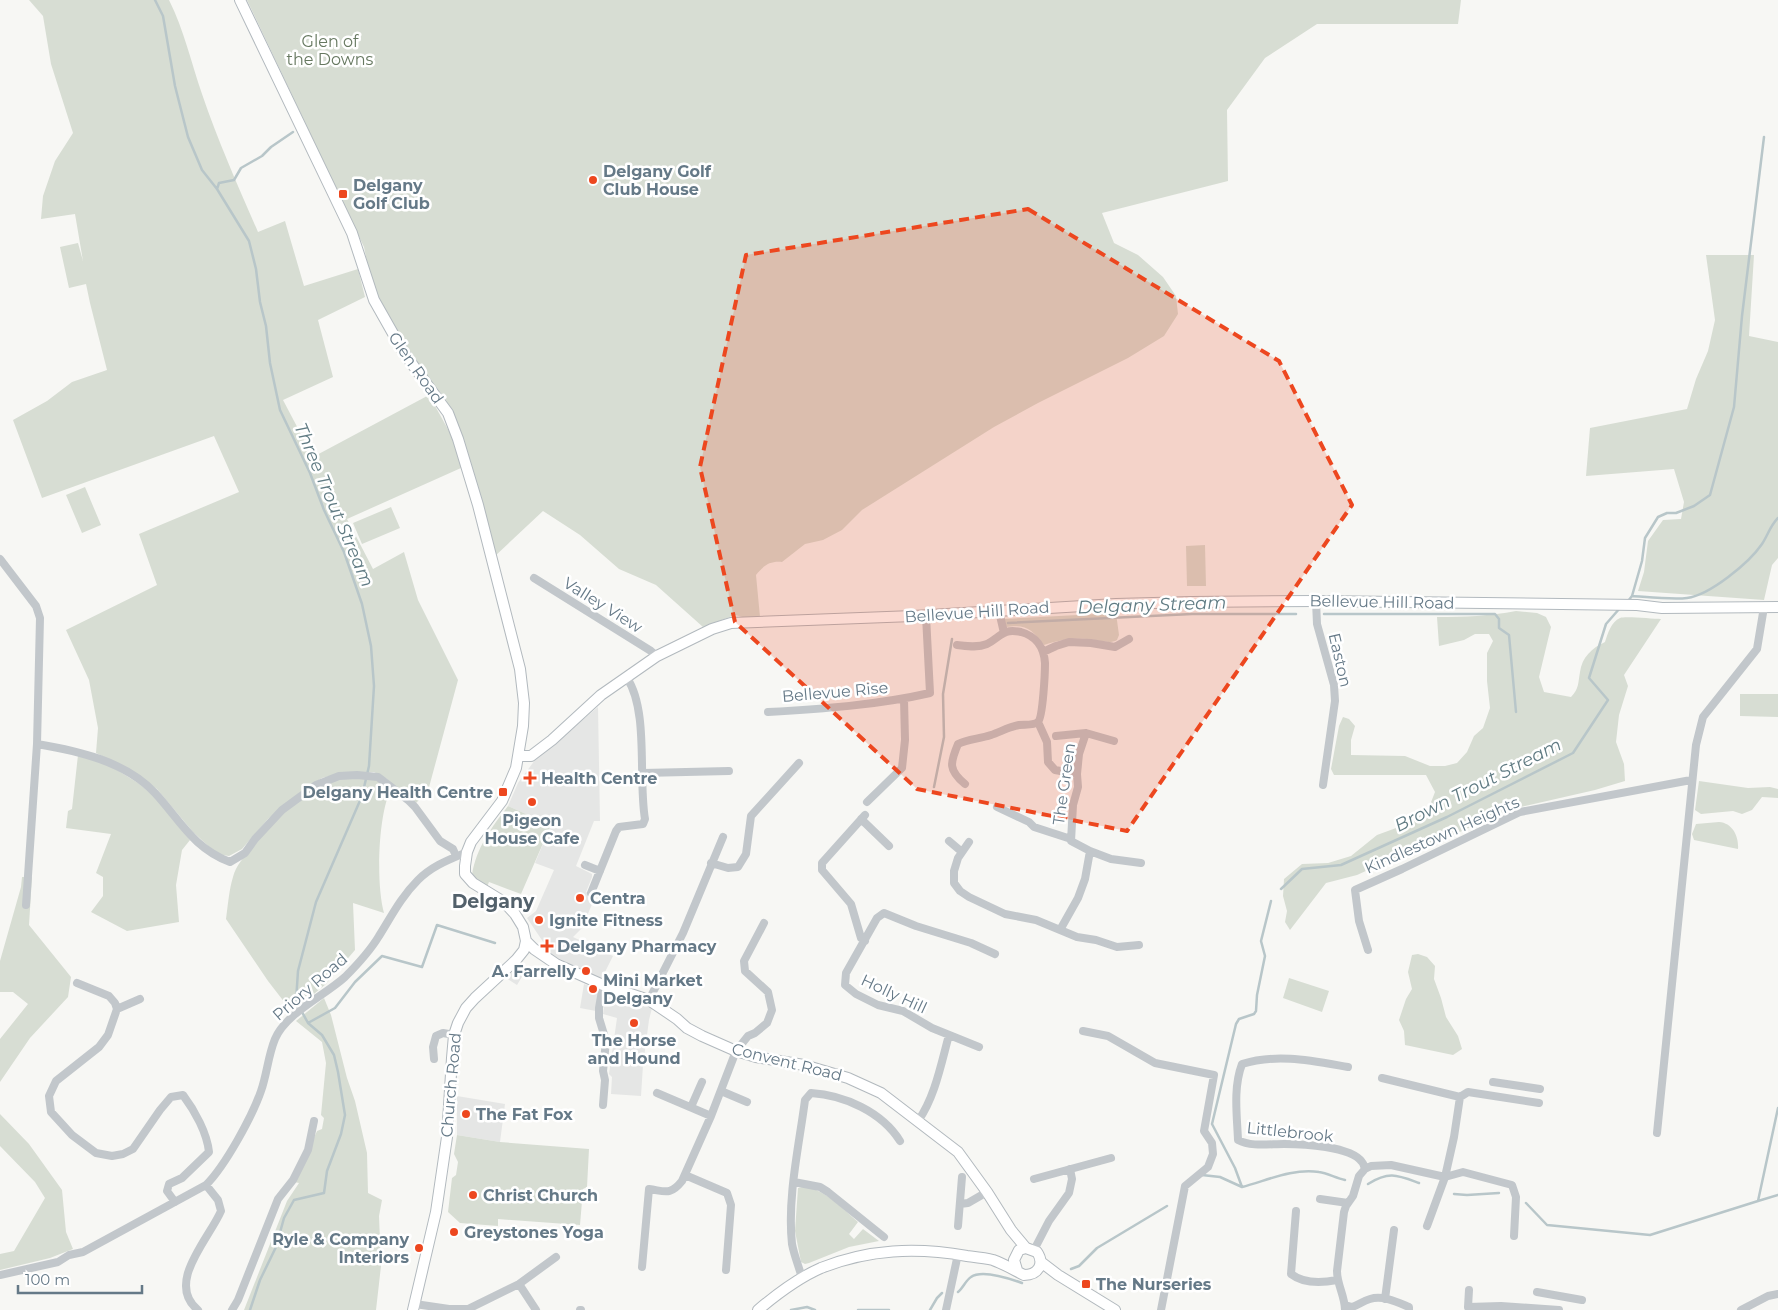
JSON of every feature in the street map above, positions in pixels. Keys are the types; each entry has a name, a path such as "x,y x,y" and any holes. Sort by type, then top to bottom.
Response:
{"street":[{"name":"Glen Road","path":"240,0 352,233 374,300 405,355 448,412 458,439 490,552 520,669 524,704 523,726 516,768 502,801 476,835 467,852"},
{"path":"0,559 36,606 40,618 37,744 26,905"},
{"name":"Valley View","path":"534,578 657,656"},
{"name":"Bellevue Hill Road","path":"518,756 532,756 601,695 657,656 712,629 731,623 926,616 1116,604 1316,601 1637,605 1662,608 1778,607"},
{"name":"Easton","path":"1316,601 1317,624 1334,685 1335,701 1323,784"},
{"path":"1657,1133 1696,745 1703,717 1757,649 1764,607"},
{"path":"999,611 1004,633"},
{"name":"Bellevue Rise","path":"768,712 904,699 930,693 926,616"},
{"path":"957,646 976,647 988,643 1004,633 1020,632 1028,634 1036,640 1043,652 1045,678 1041,716 1038,722 1014,726 958,744 952,758 952,768 956,776 965,784"},
{"path":"1043,652 1069,642 1115,647 1129,639"},
{"path":"591,893 619,827 643,824 643,773 638,706 631,684 627,678"},
{"name":"Bellevue Rise","path":"867,802 902,768 905,740 904,699"},
{"path":"1038,722 1047,742 1048,762 1055,770 1077,774"},
{"name":"The Green","path":"1071,839 1073,806 1078,787 1079,754 1086,733"},
{"name":"The Green","path":"1056,736 1086,733 1114,741"},
{"path":"37,744 69,750 100,759 128,772 154,791 195,841 214,856 230,862 245,853 255,839 282,810 316,786 339,776 357,774 378,777 415,807 440,841 452,849 456,856"},
{"path":"711,863 728,868 738,868 746,854 751,816 799,763"},
{"path":"643,773 729,771"},
{"name":"Kindlestown Heights","path":"1368,950 1360,921 1355,890 1520,812 1692,780"},
{"name":"The Green","path":"997,807 1040,829 1071,839 1071,841 1090,851 1111,859 1141,863"},
{"path":"865,941 861,938 851,904 822,870 822,863 863,817 889,846"},
{"path":"649,1000 683,933 723,836"},
{"path":"949,841 962,852"},
{"path":"970,842 958,858 954,871 954,883 960,891 1005,914 1036,920 1077,937 1096,940 1117,947 1139,945"},
{"path":"1060,930 1078,898 1085,879 1090,851"},
{"path":"467,852 464,866 465,874 473,883 504,902 515,914 524,927 526,941"},
{"name":"Priory Road","path":"0,1275 58,1262 69,1255 83,1252 194,1193 214,1178 245,1126 262,1090 275,1039 283,1026 293,1016 345,977 361,960 378,938 400,901 417,881 432,868 467,852"},
{"path":"585,865 600,871"},
{"name":"Holly Hill","path":"979,1047 932,1028 903,1011 878,1005 856,994 845,985 846,973 877,918 884,913 916,926 971,943 995,954"},
{"path":"642,1267 649,1189 666,1193 676,1189 682,1181 711,1116 736,1051 748,1036 767,1023 772,1010 768,992 751,978 745,971 744,966 744,961 764,923"},
{"name":"Convent Road","path":"526,941 534,950 556,964 603,985 649,1000 678,1019 687,1028 736,1051 756,1057 804,1064 848,1078 881,1094 958,1152 987,1192 1011,1230 1030,1249"},
{"name":"Church Road","path":"414,1307 436,1212 447,1138 454,1035 466,1008 516,960 524,950 526,941"},
{"path":"77,983 109,996 117,1009 108,1035 100,1047 56,1081 50,1096 50,1112 72,1135 96,1153 112,1156 123,1154 133,1149 171,1097 183,1095 208,1140 209,1152 182,1178 169,1184 167,1191 175,1202"},
{"path":"603,985 599,1008 599,1018 606,1041 603,1071 605,1080 603,1105"},
{"path":"117,1009 140,999"},
{"path":"1083,1031 1108,1036 1155,1063 1214,1075 1204,1130 1212,1143 1213,1154 1208,1167 1185,1186 1161,1310"},
{"path":"434,1059 433,1047 436,1036 443,1033 454,1035"},
{"path":"918,1122 930,1098 949,1035"},
{"name":"Littlebrook","path":"1348,1067 1311,1060 1274,1058 1242,1064 1238,1074 1237,1092 1238,1140 1245,1144 1289,1144 1328,1148 1350,1153 1362,1161 1365,1169"},
{"path":"1382,1078 1460,1097 1468,1092 1539,1103"},
{"path":"691,1107 702,1082"},
{"path":"1493,1082 1540,1090"},
{"path":"1511,1099 1513,1085"},
{"path":"721,1091 747,1102"},
{"path":"658,1093 711,1116"},
{"path":"802,1278 792,1246 791,1224 794,1182 805,1100 811,1093 826,1094 853,1103 872,1114 894,1132 900,1142"},
{"path":"1427,1226 1445,1177 1460,1097"},
{"path":"232,1310 238,1300 278,1199 293,1180 308,1150 314,1121"},
{"path":"1034,1179 1110,1158"},
{"path":"1409,1310 1409,1307 1385,1299 1372,1298 1345,1308 1337,1272 1344,1212 1353,1196 1359,1176 1365,1169 1371,1166 1391,1165 1445,1177 1462,1172 1512,1185 1516,1197 1514,1236"},
{"path":"993,1260 1030,1249 1069,1193 1072,1179 1070,1169"},
{"path":"685,1175 727,1193 732,1205 726,1270"},
{"path":"958,1226 962,1177"},
{"path":"794,1182 820,1187 884,1237"},
{"path":"198,1310 191,1304 185,1288 189,1270 221,1211 218,1200 206,1185"},
{"path":"960,1204 968,1203 987,1192"},
{"path":"1320,1199 1348,1203"},
{"path":"1296,1211 1291,1274 1297,1278 1309,1281 1326,1282 1338,1280"},
{"name":"Convent Road","path":"1011,1230 1015,1255"},
{"path":"1385,1299 1394,1230"},
{"path":"1030,1249 1039,1255 1041,1262 1058,1275 1109,1308"},
{"path":"758,1310 802,1278 821,1268 852,1258 880,1252 926,1250 958,1254 993,1260 1024,1275 1036,1272 1058,1275"},
{"path":"946,1310 958,1254"},
{"path":"1015,1255 1014,1263 1017,1270"},
{"path":"414,1307 468,1309 519,1284 556,1257"},
{"path":"1036,1272 1041,1262"},
{"path":"519,1284 536,1310"},
{"path":"1468,1290 1468,1309 1501,1306 1559,1310"},
{"path":"1537,1292 1582,1300"},
{"path":"1741,1310 1768,1296 1778,1294"},
{"path":"1548,1309 1550,1295"}],"highlighted area":[{"path":"1028,209 1279,361 1352,505 1127,831 917,789 735,622 700,467 746,255"}],"shaded area":[{"path":"598,707 600,821 594,821 576,866 592,874 586,892 595,897 582,928 573,937 613,956 601,980 552,955 527,918 536,911 554,870 535,863 551,825 508,806 518,783 535,760"},
{"path":"522,964 523,975 517,985 506,978"},
{"path":"584,984 600,990 596,1011 580,1008"},
{"path":"606,991 646,1003 652,1008 643,1065 641,1096 611,1094 612,1077 609,1074 617,1018 603,1014"},
{"path":"457,1096 505,1104 500,1142 457,1135"}],"green space":[{"path":"29,0 169,0 183,34 202,94 228,163 258,232 285,221 304,286 358,269 365,297 318,320 333,377 283,400 313,457 429,395 455,442 461,468 347,519 373,569 404,552 418,600 458,680 428,791 416,803 393,786 387,779 374,772 346,772 322,778 304,789 268,819 242,849 229,856 217,854 193,832 157,789 129,769 96,753 98,728 89,680 66,630 157,585 139,534 239,492 214,436 42,498 13,420 47,401 72,382 107,370 86,284 69,288 60,247 78,243 83,261 75,214 41,219 43,196 55,161 73,133 51,64 43,16"},
{"name":"Glen of the Downs","path":"247,0 1461,0 1458,24 1317,24 1265,58 1227,110 1228,181 1102,213 1114,243 1138,255 1163,277 1176,296 1178,314 1164,336 1128,358 994,427 862,510 842,530 823,540 805,544 782,562 774,562 765,566 756,575 760,617 746,618 735,615 703,627 656,585 619,569 580,535 543,511 494,557 467,457 446,400 408,351 378,298 370,277 364,247"},
{"path":"1706,255 1754,255 1749,336 1778,342 1778,558 1772,565 1764,600 1638,591 1644,572 1648,541 1663,520 1681,519 1684,502 1674,469 1586,476 1590,428 1687,409 1696,379 1708,351 1715,320"},
{"path":"85,487 101,525 82,533 66,495"},
{"path":"391,507 400,528 362,544 353,523"},
{"path":"1205,545 1206,586 1187,586 1186,546"},
{"path":"1516,611 1537,613 1546,617 1551,627 1539,677 1544,692 1571,697 1577,688 1585,657 1605,642 1614,622 1620,618 1628,617 1661,619 1624,675 1628,686 1619,715 1616,742 1624,764 1625,781 1595,790 1512,809 1357,875 1326,883 1290,930 1285,922 1287,911 1283,896 1284,879 1302,864 1328,863 1351,856 1377,835 1407,824 1428,810 1435,792 1426,775 1334,775 1331,769 1339,726 1343,717 1349,719 1355,726 1351,740 1351,755 1405,756 1430,766 1445,766 1457,763 1467,752 1474,736 1483,728 1490,708 1487,681 1487,653 1493,641 1489,634 1475,634 1464,640 1439,646 1437,617 1477,616"},
{"path":"1116,613 1119,635 1117,640 1110,642 1076,639 1044,645 1036,635 1024,627 1006,627 1003,619"},
{"path":"1740,694 1778,694 1778,717 1740,716"},
{"path":"78,755 109,765 138,783 161,802 190,840 182,850 176,885 179,922 127,931 91,912 103,896 103,877 96,873 111,834 66,828 68,811 72,809"},
{"path":"342,778 377,779 390,791 383,817 379,851 381,901 384,913 353,903 355,950 326,984 292,1012 268,981 226,919 230,887 234,873 241,861 282,815 302,798"},
{"path":"1699,781 1748,788 1770,787 1778,789 1778,798 1762,797 1752,810 1742,814 1733,811 1701,814 1695,810"},
{"path":"508,806 551,825 521,894 489,882 487,887 472,875 481,847"},
{"path":"1719,822 1728,825 1734,831 1738,849 1694,840 1692,834 1696,824"},
{"path":"22,877 32,877 29,925 71,977 68,997 30,1038 0,1082 0,1039 28,1004 13,992 0,992 0,961 21,887"},
{"path":"1418,954 1427,957 1435,966 1434,979 1446,1017 1458,1036 1462,1049 1453,1055 1405,1045 1404,1031 1399,1020 1406,999 1412,989 1408,972 1412,955"},
{"path":"1289,978 1329,991 1322,1012 1283,998"},
{"path":"324,998 331,1015 347,1078 355,1101 367,1153 368,1193 382,1200 379,1216 381,1266 376,1310 244,1310 287,1201 299,1183 294,1182 317,1131 322,1129 324,1118 321,1115 326,1063 322,1042 296,1021"},
{"path":"0,1114 29,1144 62,1190 66,1232 73,1249 50,1258 0,1270 0,1254 14,1251 45,1198 35,1182 0,1146"},
{"path":"457,1135 500,1142 589,1149 587,1187 583,1189 580,1225 498,1219 498,1226 460,1223 448,1212 452,1178 456,1175 458,1162 454,1154"},
{"path":"806,1186 827,1196 858,1222 849,1234 854,1239 863,1229 879,1241 849,1247 809,1263 801,1262 795,1231 798,1188"}],"waterway":[{"name":"Three Trout Stream","path":"155,0 163,16 175,86 188,137 202,170 217,189 249,241 256,269 270,363 280,410 344,552 362,604 371,646 374,686 369,766 362,796 316,902 298,971 296,1001 308,1023 322,1035 334,1055 345,1115 341,1134 327,1171 324,1193 294,1200 284,1218 276,1247 260,1280 250,1310"},
{"path":"217,189 219,183 234,180 241,168 262,156 271,147 293,132"},
{"path":"1632,596 1642,561 1645,538 1658,517 1694,506 1710,495 1734,407 1742,316 1764,137"},
{"name":"Brown Trout Stream","path":"1628,601 1632,596 1681,599 1696,596 1707,591 1739,569 1756,552 1778,518"},
{"name":"Brown Trout Stream","path":"1281,889 1302,869 1341,865 1447,817 1573,753 1608,700 1589,678 1606,624 1620,608"},
{"name":"Delgany Stream","path":"1008,623 1192,614 1296,614"},
{"name":"Delgany Stream","path":"1324,614 1495,614 1499,619 1499,628 1509,635 1516,712"},
{"name":"Delgany Stream","path":"934,787 944,737 943,694 952,639"},
{"name":"Brown Trout Stream","path":"1242,1187 1235,1168 1212,1124 1236,1024 1239,1019 1254,1014 1256,1011 1257,995 1265,956 1261,941 1271,901"},
{"name":"Delgany Stream","path":"308,1023 335,1008 355,982 382,956 422,967 437,925 495,943"},
{"path":"1526,1203 1547,1225 1650,1235 1758,1201 1778,1108"},
{"path":"1202,1175 1220,1177 1242,1187 1289,1173 1309,1171 1325,1173 1345,1180"},
{"path":"1368,1184 1388,1176 1405,1178 1419,1183"},
{"path":"1454,1194 1499,1193"},
{"path":"1758,1201 1778,1195"},
{"path":"1071,1269 1079,1266 1097,1248 1167,1206"},
{"name":"Brown Trout Stream","path":"958,1292 969,1278 982,1274 989,1274 1022,1283"},
{"name":"Brown Trout Stream","path":"930,1310 942,1293"},
{"name":"Brown Trout Stream","path":"791,1310 807,1307 815,1310"},
{"name":"Brown Trout Stream","path":"858,1310 889,1310"}],"place":[{"name":"Delgany Golf Club House","path":"593,180"},
{"name":"Delgany Golf Club","path":"343,194"},
{"name":"Health Centre","path":"530,778"},
{"name":"Delgany Health Centre","path":"503,792"},
{"name":"Pigeon House Cafe","path":"532,802"},
{"name":"Centra","path":"580,898"},
{"name":"Ignite Fitness","path":"539,920"},
{"name":"Delgany Pharmacy","path":"547,946"},
{"name":"A. Farrelly","path":"586,971"},
{"name":"Mini Market Delgany","path":"593,989"},
{"name":"The Horse and Hound","path":"634,1023"},
{"name":"The Fat Fox","path":"466,1114"},
{"name":"Christ Church","path":"473,1195"},
{"name":"Greystones Yoga","path":"454,1232"},
{"name":"Ryle & Company Interiors","path":"419,1248"},
{"name":"The Nurseries","path":"1086,1284"}],"district":[{"name":"Delgany","path":"493,901"}]}
